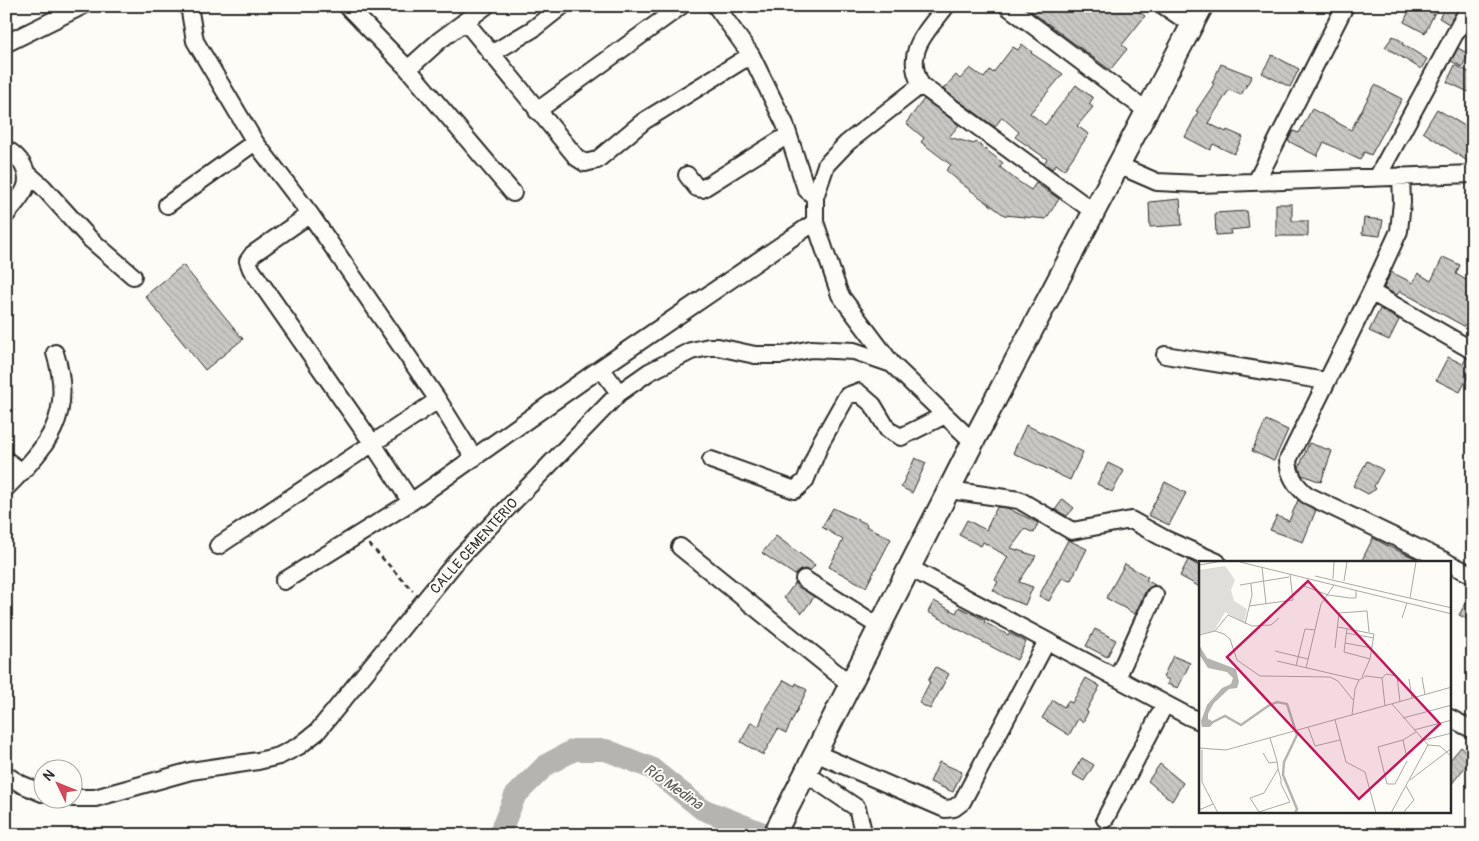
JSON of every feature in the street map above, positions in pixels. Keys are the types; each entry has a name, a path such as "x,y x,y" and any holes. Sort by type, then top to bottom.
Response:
{"main road":[{"path":"774,835 973,442 1202,6"}],"street":[{"path":"9,42 82,6"},
{"path":"189,6 195,41 255,142 310,214 438,400 474,458"},
{"path":"347,6 408,69 513,193"},
{"path":"408,69 440,40 486,6"},
{"path":"491,54 533,29 562,6"},
{"path":"538,111 682,6"},
{"path":"716,6 752,55 785,124 806,189 815,197"},
{"path":"946,6 918,44 915,52 914,69 921,85 1094,212"},
{"path":"1007,6 1147,111"},
{"path":"1164,6 1192,26"},
{"path":"1256,182 1345,6"},
{"path":"1378,176 1470,6"},
{"path":"466,22 577,158 585,164 597,160 644,121 752,55"},
{"path":"921,85 842,148 826,165 815,197 815,222 840,295 892,364 973,442"},
{"path":"687,175 697,188 702,189 788,135"},
{"path":"167,205 255,142"},
{"path":"6,149 19,158 26,172 43,187 90,239 133,276"},
{"path":"1118,166 1157,182 1199,184 1473,174"},
{"path":"6,215 25,188 26,172"},
{"path":"1401,176 1402,202 1399,230 1371,292 1288,460 1288,468 1295,484 1307,495 1444,561"},
{"path":"310,214 253,254 248,261 251,269 373,444 411,502"},
{"path":"284,581 411,502 601,368 815,222"},
{"path":"1371,292 1470,349"},
{"name":"CALLE CEMENTERIO","path":"82,798 95,798 191,771 279,756 299,746 317,732 460,558 619,393 649,372 691,351 709,347 718,347 755,355 783,355 811,349 854,351 892,364"},
{"path":"6,488 22,472 52,434 60,414 63,394 62,373 55,353"},
{"path":"1165,355 1326,381"},
{"path":"601,368 619,393"},
{"path":"711,460 795,490 805,481 820,442 847,396 858,392 873,405 888,430 901,437 945,415"},
{"path":"218,546 438,400"},
{"path":"6,460 22,472"},
{"path":"949,490 1019,500 1072,531 1131,520 1165,539 1215,561"},
{"path":"680,547 850,684"},
{"path":"1452,565 1473,575"},
{"path":"910,568 1199,721"},
{"path":"804,579 880,627"},
{"path":"1117,678 1155,595"},
{"path":"815,753 945,809 954,808 962,802 1047,641"},
{"path":"1105,818 1165,704"},
{"path":"1452,719 1473,730"},
{"path":"805,773 856,808 864,835"},
{"path":"6,775 32,789"}],"path":[{"path":"360,534 423,602"}],"building":[{"path":"1024,6 1132,6 1145,16 1122,45 1127,49 1110,70"},
{"path":"1411,6 1429,6 1436,10 1425,33 1404,22"},
{"path":"1446,6 1457,10 1449,24 1439,18"},
{"path":"1393,36 1403,42 1402,44 1427,59 1421,69 1385,47"},
{"path":"1022,44 1031,53 1063,74 1030,113 1045,125 1076,85 1093,98 1089,104 1093,107 1077,126 1089,134 1064,170 1056,164 1052,169 1044,163 1047,159 1015,137 1019,132 1002,117 995,127 943,89 956,75 960,79 970,68 984,78 990,70 993,73 1013,47 1018,50"},
{"path":"1458,48 1469,54 1462,67 1451,61"},
{"path":"1272,55 1299,69 1290,87 1262,73"},
{"path":"1221,64 1252,76 1241,95 1229,90 1208,123 1226,132 1227,130 1243,137 1234,154 1213,144 1210,150 1185,137 1198,112 1196,111 1214,84 1212,83"},
{"path":"1455,65 1473,74 1473,94 1447,82"},
{"path":"1375,85 1402,99 1371,155 1364,152 1360,160 1324,142 1317,156 1288,141 1293,131 1299,133 1312,109 1351,130"},
{"path":"924,99 959,125 949,137 974,144 976,142 1003,163 1000,167 1016,180 1031,190 1036,183 1059,199 1046,219 1004,215 946,170 951,165 921,142 924,138 906,123"},
{"path":"1437,109 1473,131 1473,156 1469,162 1423,132"},
{"path":"1180,199 1182,225 1150,227 1149,202"},
{"path":"1276,204 1292,204 1292,221 1308,221 1308,236 1276,236"},
{"path":"1247,211 1249,228 1230,230 1231,234 1216,235 1215,213"},
{"path":"1364,218 1383,220 1380,236 1362,234"},
{"path":"1443,257 1460,265 1456,274 1473,284 1473,331 1400,291 1397,295 1384,288 1391,272 1413,283 1418,273 1431,281"},
{"path":"183,265 243,339 205,370 145,296"},
{"path":"1380,309 1399,320 1389,340 1369,331"},
{"path":"1448,357 1463,364 1466,358 1473,358 1473,367 1460,392 1436,380"},
{"path":"1266,420 1288,430 1274,461 1252,451"},
{"path":"1026,425 1083,452 1070,480 1013,453"},
{"path":"1309,443 1332,451 1321,482 1302,475 1299,468"},
{"path":"915,458 926,463 912,493 901,487"},
{"path":"1367,461 1383,470 1374,486 1376,489 1368,494 1353,486"},
{"path":"1108,463 1124,471 1112,492 1097,484"},
{"path":"1165,482 1186,493 1169,525 1148,515"},
{"path":"1063,499 1074,508 1067,516 1055,510"},
{"path":"1298,500 1316,510 1303,542 1270,530 1277,516 1289,521"},
{"path":"997,507 1007,508 1038,523 1034,533 1025,529 1011,548 1036,556 1019,582 1033,587 1025,605 1004,597 993,590 998,582 995,580 1008,557 983,542 981,546 959,535 967,520 986,530"},
{"path":"833,508 867,524 866,526 891,539 866,587 829,567 843,540 822,527"},
{"path":"776,536 815,565 810,571 800,570 795,575 762,553"},
{"path":"1373,538 1422,561 1362,561"},
{"path":"1068,540 1087,549 1071,580 1062,578 1049,601 1039,596"},
{"path":"1188,560 1199,566 1199,586 1180,576"},
{"path":"1125,564 1148,577 1146,580 1155,585 1146,590 1135,614 1106,598"},
{"path":"795,583 814,597 802,613 784,598"},
{"path":"1473,590 1473,622 1459,615"},
{"path":"934,601 956,613 959,607 985,620 984,622 1008,635 1009,633 1026,642 1017,660 928,612"},
{"path":"1095,629 1116,640 1107,657 1086,646"},
{"path":"1173,656 1190,663 1178,688 1167,684 1169,680 1163,677"},
{"path":"936,667 949,674 930,709 919,703"},
{"path":"1086,678 1100,686 1086,711 1088,712 1083,722 1078,719 1069,735 1042,718 1053,700 1064,707 1068,701 1072,703"},
{"path":"784,680 795,686 796,683 807,690 786,733 778,729 763,755 741,742 751,722 759,726 766,707"},
{"path":"1461,747 1473,757 1452,783 1452,758"},
{"path":"1082,758 1094,765 1084,781 1072,774"},
{"path":"939,762 962,772 953,792 930,782"},
{"path":"1160,764 1183,783 1172,801 1148,781"}],"waterway":[{"name":"Río Medina","path":"499,835 515,796 546,765 574,750 606,750 651,768 702,809 768,835"}]}
